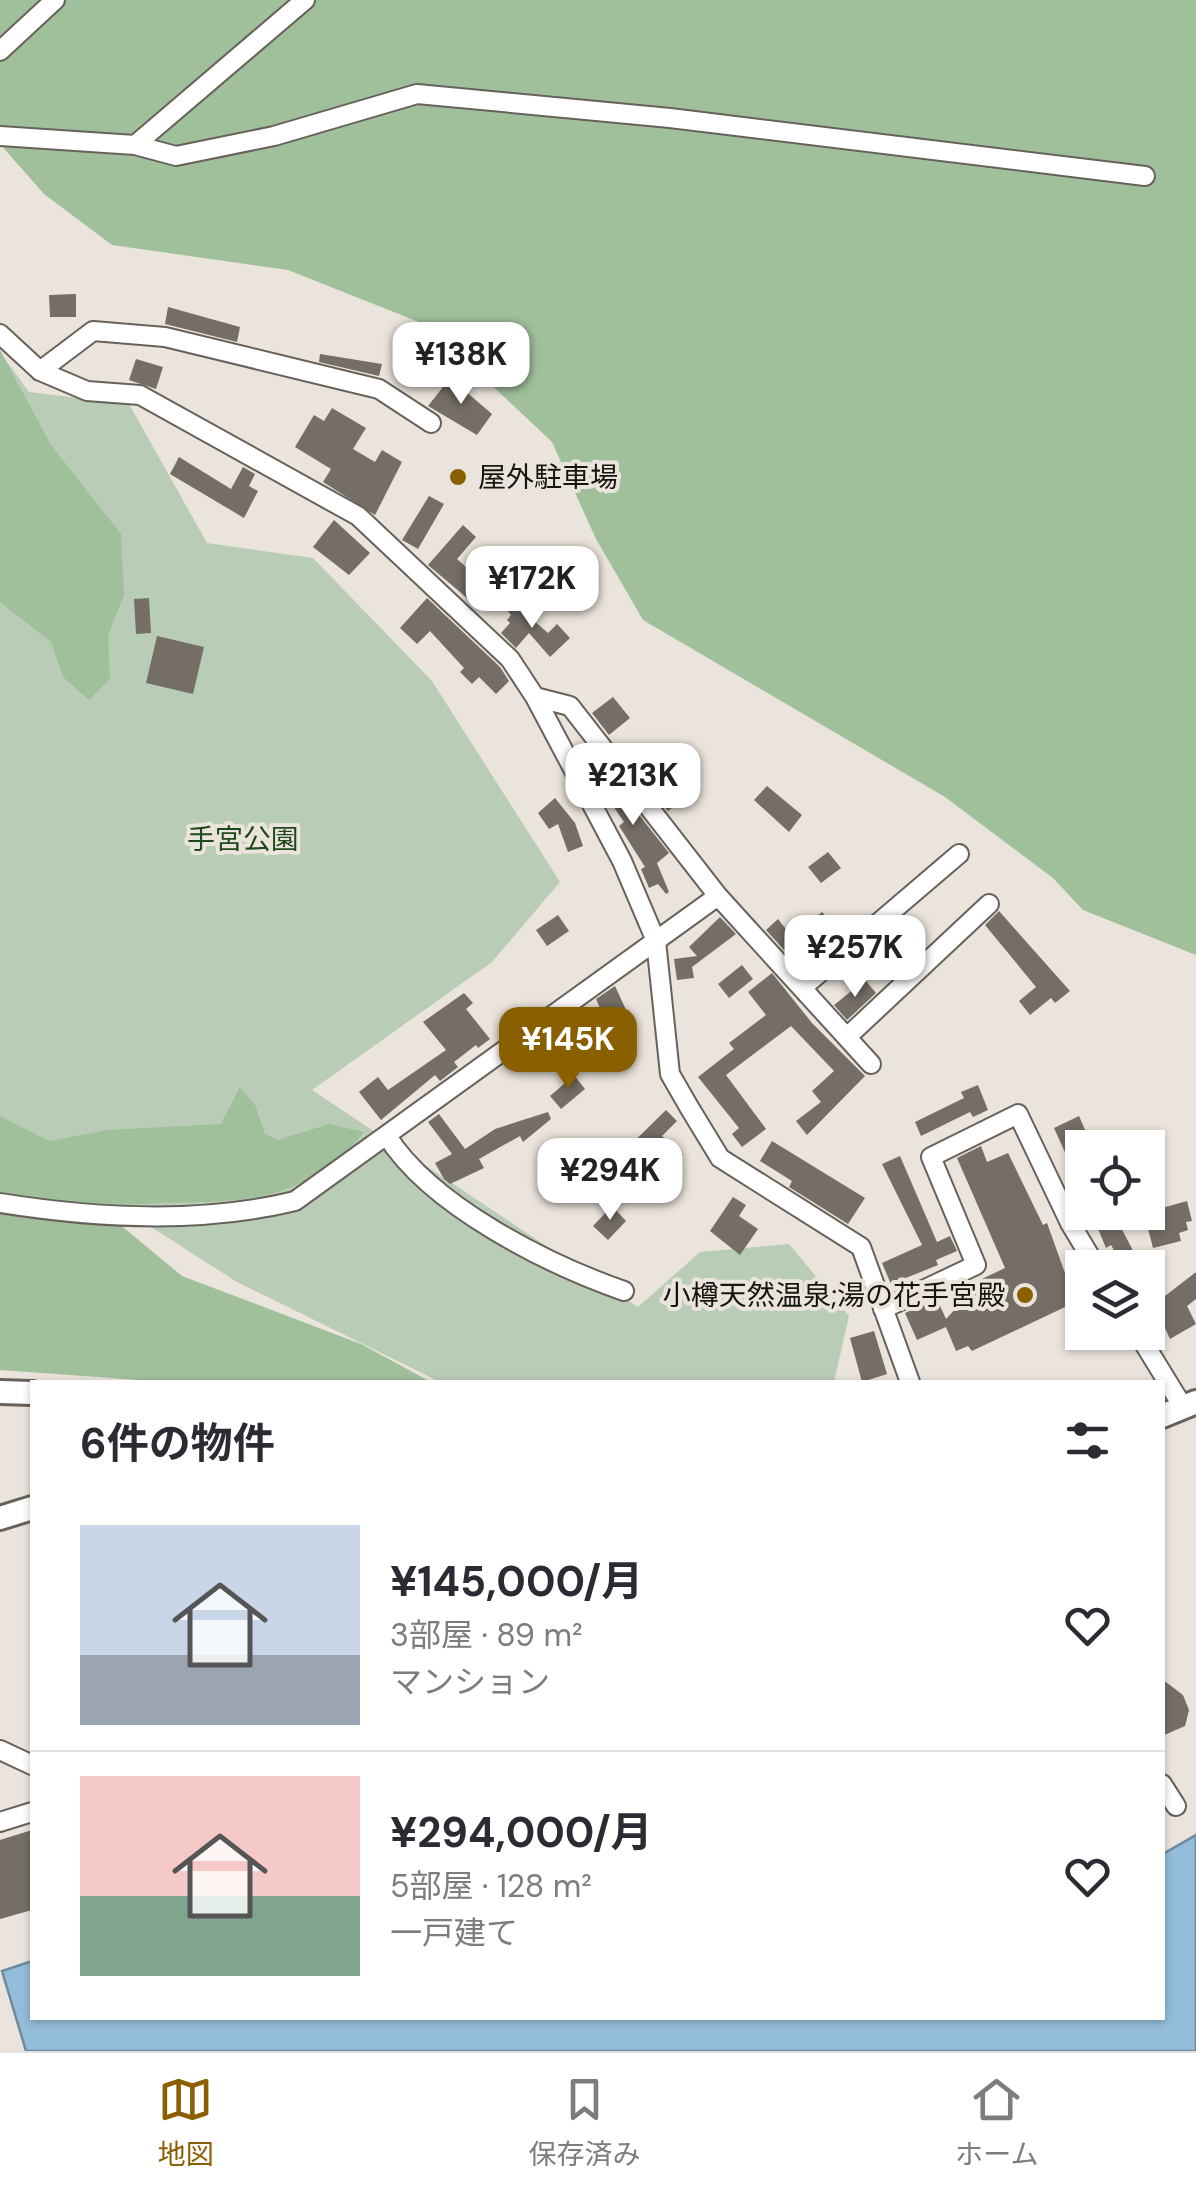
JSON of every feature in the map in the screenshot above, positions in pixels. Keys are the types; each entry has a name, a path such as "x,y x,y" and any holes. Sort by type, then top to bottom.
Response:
{"street":[{"path":"0,52 55,0"},
{"path":"134,144 305,0"},
{"path":"0,136 134,144 176,156 274,136 417,94 670,118 1145,176"},
{"path":"40,371 93,332 164,338 378,389 430,423"},
{"path":"0,334 40,371 87,391 140,395 358,516 510,659 536,697 622,861 656,941 670,1074 720,1158 861,1247 909,1380"},
{"path":"536,697 570,706 718,896 871,1064"},
{"path":"802,988 959,854"},
{"path":"0,1203 93,1214 254,1212 295,1202 718,896"},
{"path":"847,1037 989,904"},
{"path":"883,1309 976,1265 930,1157 1018,1114 1086,1250"},
{"path":"387,1136 416,1174 460,1206 590,1279 624,1291"},
{"path":"1147,1350 1165,1380"},
{"path":"1165,1380 1181,1408"},
{"path":"0,1392 30,1393"},
{"path":"0,1518 30,1509"},
{"path":"0,1750 30,1764"},
{"path":"1165,1789 1176,1806"},
{"path":"0,1822 30,1813"}],"green space":[{"path":"0,0 1196,0 1196,955 1083,910 1053,878 945,797 643,620 596,539 552,442 429,326 288,270 112,245 44,194 0,144"},
{"path":"0,350 51,445 121,534 124,595 108,636 110,679 89,700 63,677 51,642 0,602"},
{"name":"手宮公園","path":"0,352 29,392 129,404 207,543 313,558 432,681 560,882 492,962 312,1090 638,1307 700,1252 789,1244 849,1316 834,1380 436,1380 237,1282 126,1211 0,1141"},
{"path":"240,1087 255,1105 265,1134 278,1140 329,1124 364,1132 335,1161 305,1181 274,1193 208,1202 100,1208 182,1276 361,1344 427,1380 140,1380 0,1370 0,1116 49,1141 108,1130 221,1124"}],"water":[{"path":"1196,1835 1196,2051 26,2051 2,1971 30,1962 30,2020 1165,2020 1165,1853"}],"building":[{"path":"76,294 76,317 50,317 49,295"},
{"path":"168,307 240,327 237,342 165,324"},
{"path":"320,354 382,364 379,376 319,362"},
{"path":"136,359 163,367 156,389 129,380"},
{"path":"450,378 492,414 477,435 428,406"},
{"path":"332,408 366,428 353,449 375,462 382,450 402,462 375,515 323,482 331,469 295,447 314,415 324,421"},
{"path":"179,457 231,489 243,467 255,474 249,486 258,491 244,518 170,474"},
{"path":"429,496 444,504 418,549 402,540"},
{"path":"334,520 370,553 349,575 313,547"},
{"path":"463,525 476,537 457,559 482,581 467,598 428,565"},
{"path":"554,552 577,572 565,586 542,566"},
{"path":"521,555 536,568 504,605 490,594"},
{"path":"149,598 151,633 136,634 134,599"},
{"path":"427,598 500,667 509,681 496,694 479,677 472,684 460,672 464,668 430,631 417,644 400,628"},
{"path":"510,600 548,633 557,624 570,638 550,657 529,633 516,648 501,633 510,623 507,620 511,615 504,607"},
{"path":"157,636 204,647 193,694 146,683"},
{"path":"613,697 630,718 609,735 592,713"},
{"path":"593,756 669,853 657,863 669,892 666,894 658,884 649,888 641,869 645,867 619,826 624,822 584,763"},
{"path":"674,759 697,789 668,811 654,794 667,784 658,771"},
{"path":"767,786 802,815 789,832 754,800"},
{"path":"555,798 575,823 583,846 568,852 558,824 549,829 538,813"},
{"path":"828,852 841,868 821,883 808,867"},
{"path":"999,911 1070,991 1055,1003 1051,998 1030,1015 1019,1001 1036,987 985,925"},
{"path":"822,912 834,926 812,943 821,955 803,971 766,930 778,919 792,937"},
{"path":"558,915 569,931 547,946 536,930"},
{"path":"720,917 736,934 692,967 694,978 677,980 674,959 697,956 689,947"},
{"path":"902,919 916,935 892,954 900,964 883,978 867,958 893,937 888,931"},
{"path":"742,965 753,979 729,998 718,984"},
{"path":"772,973 812,1023 865,1076 807,1135 796,1121 821,1102 812,1091 834,1071 791,1026 726,1075 766,1129 742,1147 732,1134 739,1128 698,1077 734,1049 729,1043 766,1015 748,992"},
{"path":"865,980 876,993 847,1020 834,1005"},
{"path":"615,986 627,1012 608,1026 596,999"},
{"path":"464,993 473,1003 466,1009 490,1039 454,1062 458,1067 440,1081 435,1075 381,1120 359,1092 378,1077 388,1090 446,1050 423,1022"},
{"path":"561,1025 577,1046 551,1061 543,1048 551,1043 546,1035"},
{"path":"574,1075 585,1089 561,1109 550,1096"},
{"path":"978,1085 988,1110 973,1117 970,1112 921,1136 915,1122 964,1098 961,1092"},
{"path":"666,1110 677,1121 662,1136 683,1155 667,1172 652,1157 626,1184 608,1167"},
{"path":"548,1112 551,1119 523,1142 520,1136 479,1159 484,1168 450,1184 435,1163 452,1154 428,1122 439,1114 465,1149 495,1129"},
{"path":"1079,1116 1085,1130 1065,1130 1065,1152 1054,1128"},
{"path":"772,1141 865,1198 848,1224 789,1187 792,1181 760,1161"},
{"path":"981,1146 987,1162 1008,1153 1043,1225 1047,1223 1065,1273 1065,1307 972,1351 968,1346 956,1351 946,1327 917,1340 905,1313 937,1299 946,1319 971,1292 969,1285 1005,1268 957,1158"},
{"path":"900,1156 937,1242 950,1236 957,1251 936,1260 938,1265 891,1284 882,1263 922,1245 882,1164"},
{"path":"733,1197 746,1205 739,1216 758,1229 740,1255 710,1231"},
{"path":"1187,1201 1192,1221 1186,1222 1188,1230 1179,1233 1181,1241 1153,1248 1148,1230 1165,1230 1165,1207"},
{"path":"612,1206 626,1221 608,1240 593,1226"},
{"path":"1098,1230 1122,1230 1133,1250 1114,1250 1111,1245 1106,1248"},
{"path":"1196,1272 1196,1299 1187,1306 1196,1324 1170,1339 1165,1328 1165,1296"},
{"path":"874,1331 887,1374 861,1380 850,1338"},
{"path":"1165,1681 1183,1695 1189,1710 1185,1726 1165,1735"},
{"path":"30,1831 30,1911 0,1919 0,1840"}],"place":[{"name":"屋外駐車場","path":"458,477"},
{"name":"小樽天然温泉;湯の花手宮殿","path":"1025,1295"}]}
